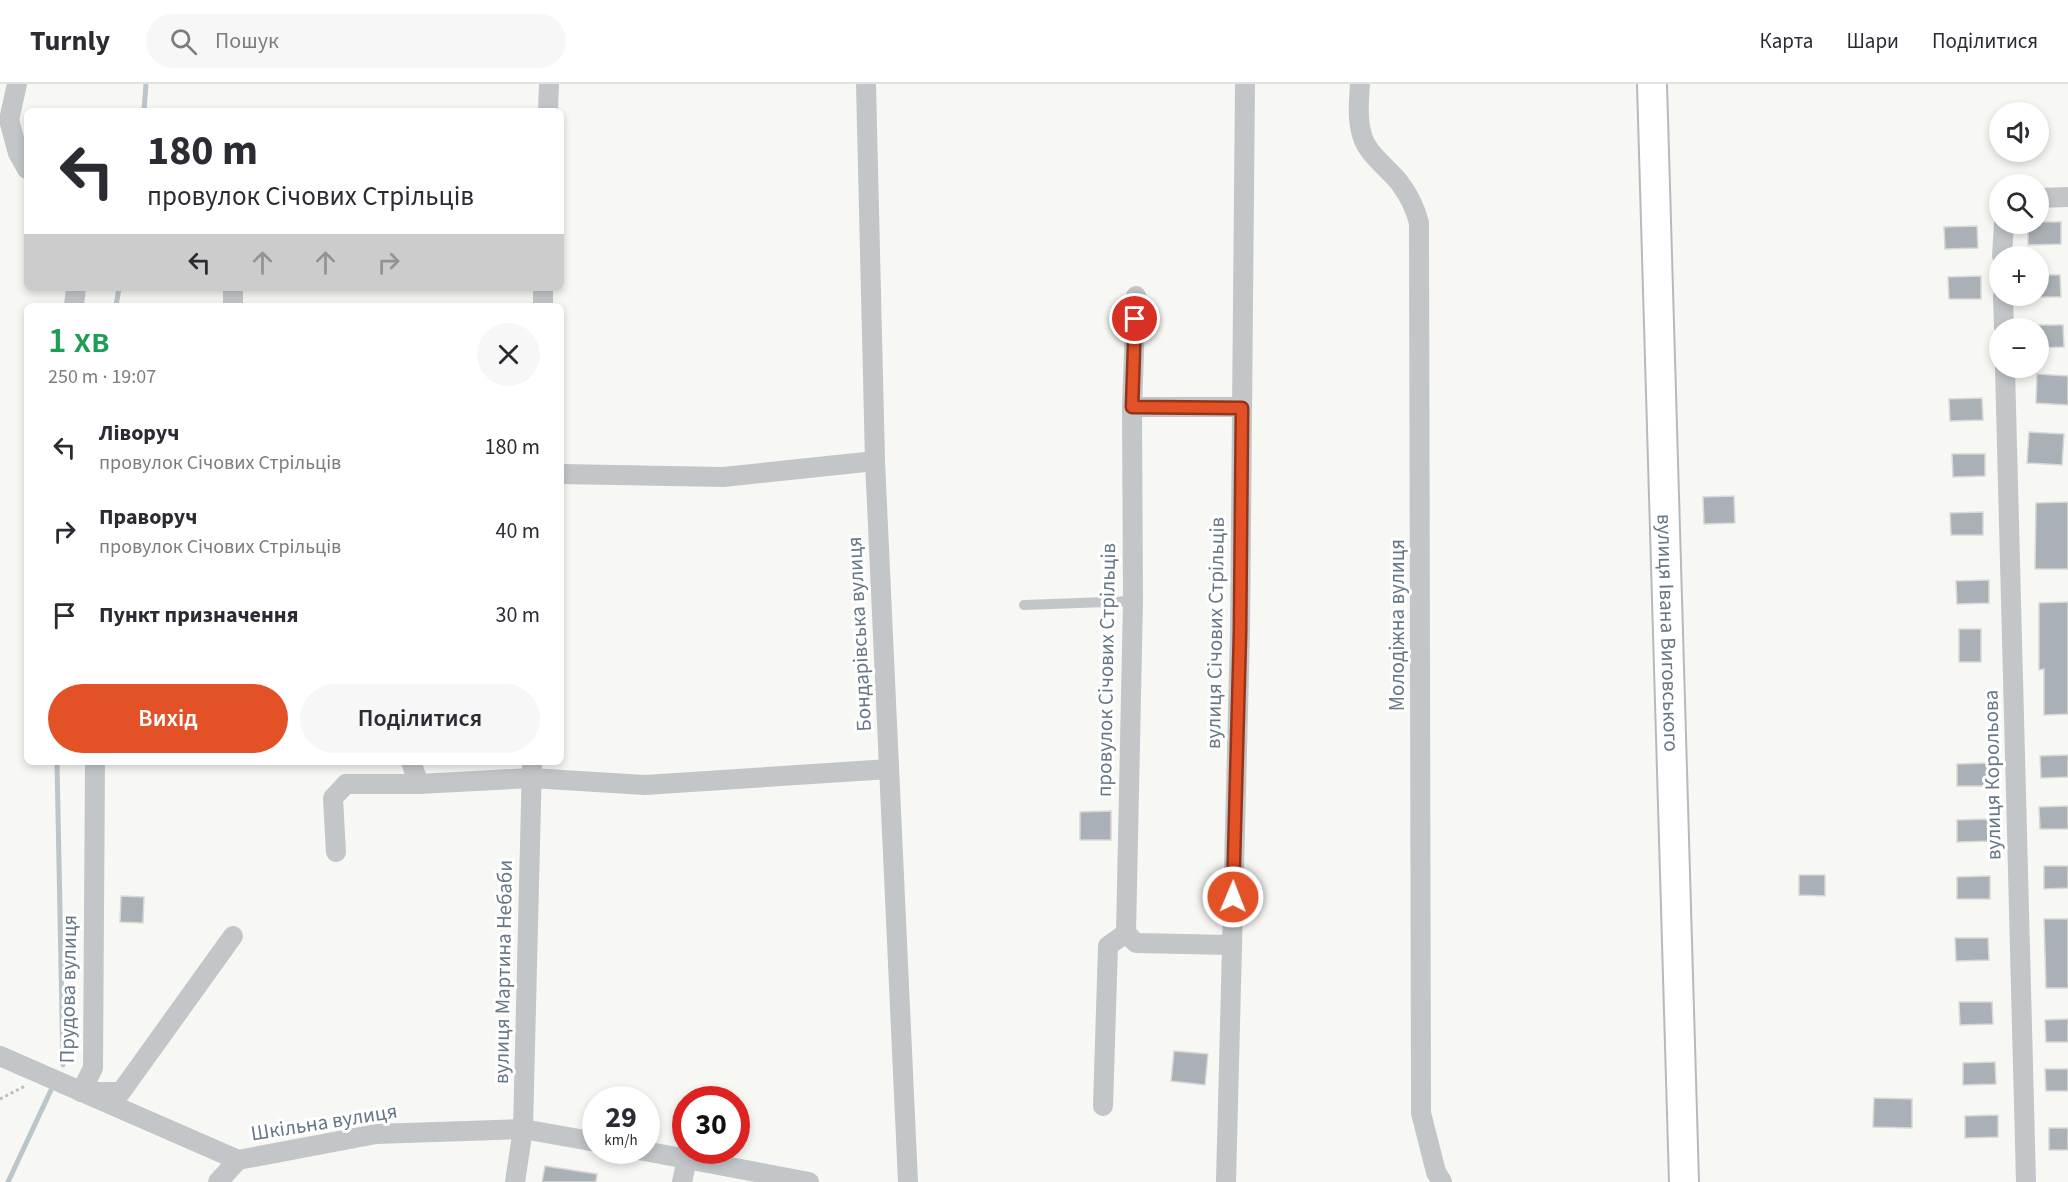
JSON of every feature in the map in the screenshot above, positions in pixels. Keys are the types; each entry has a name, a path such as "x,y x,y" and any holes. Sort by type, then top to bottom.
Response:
{"street":[{"path":"16,84 4,127 24,164"},
{"path":"548,108 549,84"},
{"name":"Бондарівська вулиця","path":"866,84 875,461 908,1182"},
{"name":"вулиця Січових Стрільців","path":"1226,1182 1240,633 1245,84"},
{"name":"Молодіжна вулиця","path":"1360,84 1359,111 1362,136 1372,153 1398,181 1413,202 1419,223 1421,1113 1436,1172 1442,1182"},
{"name":"вулиця Івана Виговського","path":"1652,84 1684,1182"},
{"path":"2049,198 2068,197"},
{"name":"провулок Січових Стрільців","path":"1126,933 1133,601 1132,407 1136,296"},
{"name":"вулиця Корольова","path":"2005,378 2026,1182"},
{"path":"1132,407 1242,408"},
{"path":"564,474 723,477 875,461"},
{"name":"Прудова вулиця","path":"95,765 93,1068 81,1092 121,1092 233,936"},
{"path":"412,765 419,784"},
{"path":"336,852 333,798 346,784 419,784 531,770 645,785 889,770"},
{"name":"вулиця Мартина Небаби","path":"515,1182 523,1129 531,770"},
{"path":"1103,1106 1108,946 1126,933 1136,943 1232,945"},
{"name":"Шкільна вулиця","path":"0,1056 238,1160 376,1134 523,1129 582,1140"},
{"path":"218,1182 238,1160"},
{"path":"682,1182 686,1164"},
{"path":"714,1164 809,1182"}],"lane":[{"path":"1024,606 1133,601"}],"path":[{"path":"0,1098 23,1088 40,1074"}],"building":[{"path":"2049,222 2061,222 2061,244 2028,245 2028,234 2049,234"},
{"path":"1977,226 1978,248 1945,249 1944,227"},
{"path":"2049,275 2060,275 2061,297 2049,297"},
{"path":"1981,276 1981,299 1949,299 1948,277"},
{"path":"2049,325 2063,325 2064,347 2049,348"},
{"path":"2049,375 2068,376 2068,405 2036,403 2037,378 2049,378"},
{"path":"1982,398 1983,420 1950,421 1949,399"},
{"path":"2029,432 2064,434 2062,465 2027,463"},
{"path":"1952,454 1985,454 1985,476 1953,477"},
{"path":"1734,496 1735,523 1704,524 1703,497"},
{"path":"2068,502 2068,569 2035,569 2036,503"},
{"path":"1983,512 1983,535 1951,535 1950,513"},
{"path":"1989,580 1989,603 1957,604 1956,581"},
{"path":"2068,602 2068,714 2044,715 2044,669 2039,670 2039,603"},
{"path":"1959,629 1981,629 1981,662 1959,662"},
{"path":"2068,755 2068,777 2041,778 2040,756"},
{"path":"1990,763 1990,786 1957,786 1957,764"},
{"path":"2068,806 2068,829 2040,829 2039,807"},
{"path":"1111,811 1111,840 1080,840 1080,812"},
{"path":"1989,819 1990,841 1957,842 1957,820"},
{"path":"2044,866 2068,866 2068,888 2044,889"},
{"path":"1799,875 1825,875 1825,896 1799,895"},
{"path":"1990,876 1990,899 1957,899 1957,877"},
{"path":"121,896 144,897 143,923 120,922"},
{"path":"2044,919 2068,919 2068,988 2046,988"},
{"path":"1955,938 1988,938 1989,960 1956,961"},
{"path":"1959,1002 1992,1002 1993,1024 1960,1025"},
{"path":"2068,1019 2068,1042 2046,1042 2045,1020"},
{"path":"1174,1051 1208,1054 1205,1085 1171,1081"},
{"path":"1995,1062 1996,1084 1963,1085 1963,1063"},
{"path":"2045,1069 2068,1069 2068,1091 2046,1091"},
{"path":"1874,1098 1912,1099 1912,1128 1873,1127"},
{"path":"1998,1115 1998,1137 1965,1138 1965,1116"},
{"path":"2049,1128 2068,1128 2068,1150 2049,1150"},
{"path":"545,1166 597,1174 596,1182 542,1182"}],"waterway":[{"path":"144,108 146,84"},
{"path":"116,303 118,291"},
{"path":"57,765 63,1065"},
{"path":"8,1182 51,1090"}],"route":[{"path":"1135,319 1132,407 1242,408 1240,633 1233,897"}]}
